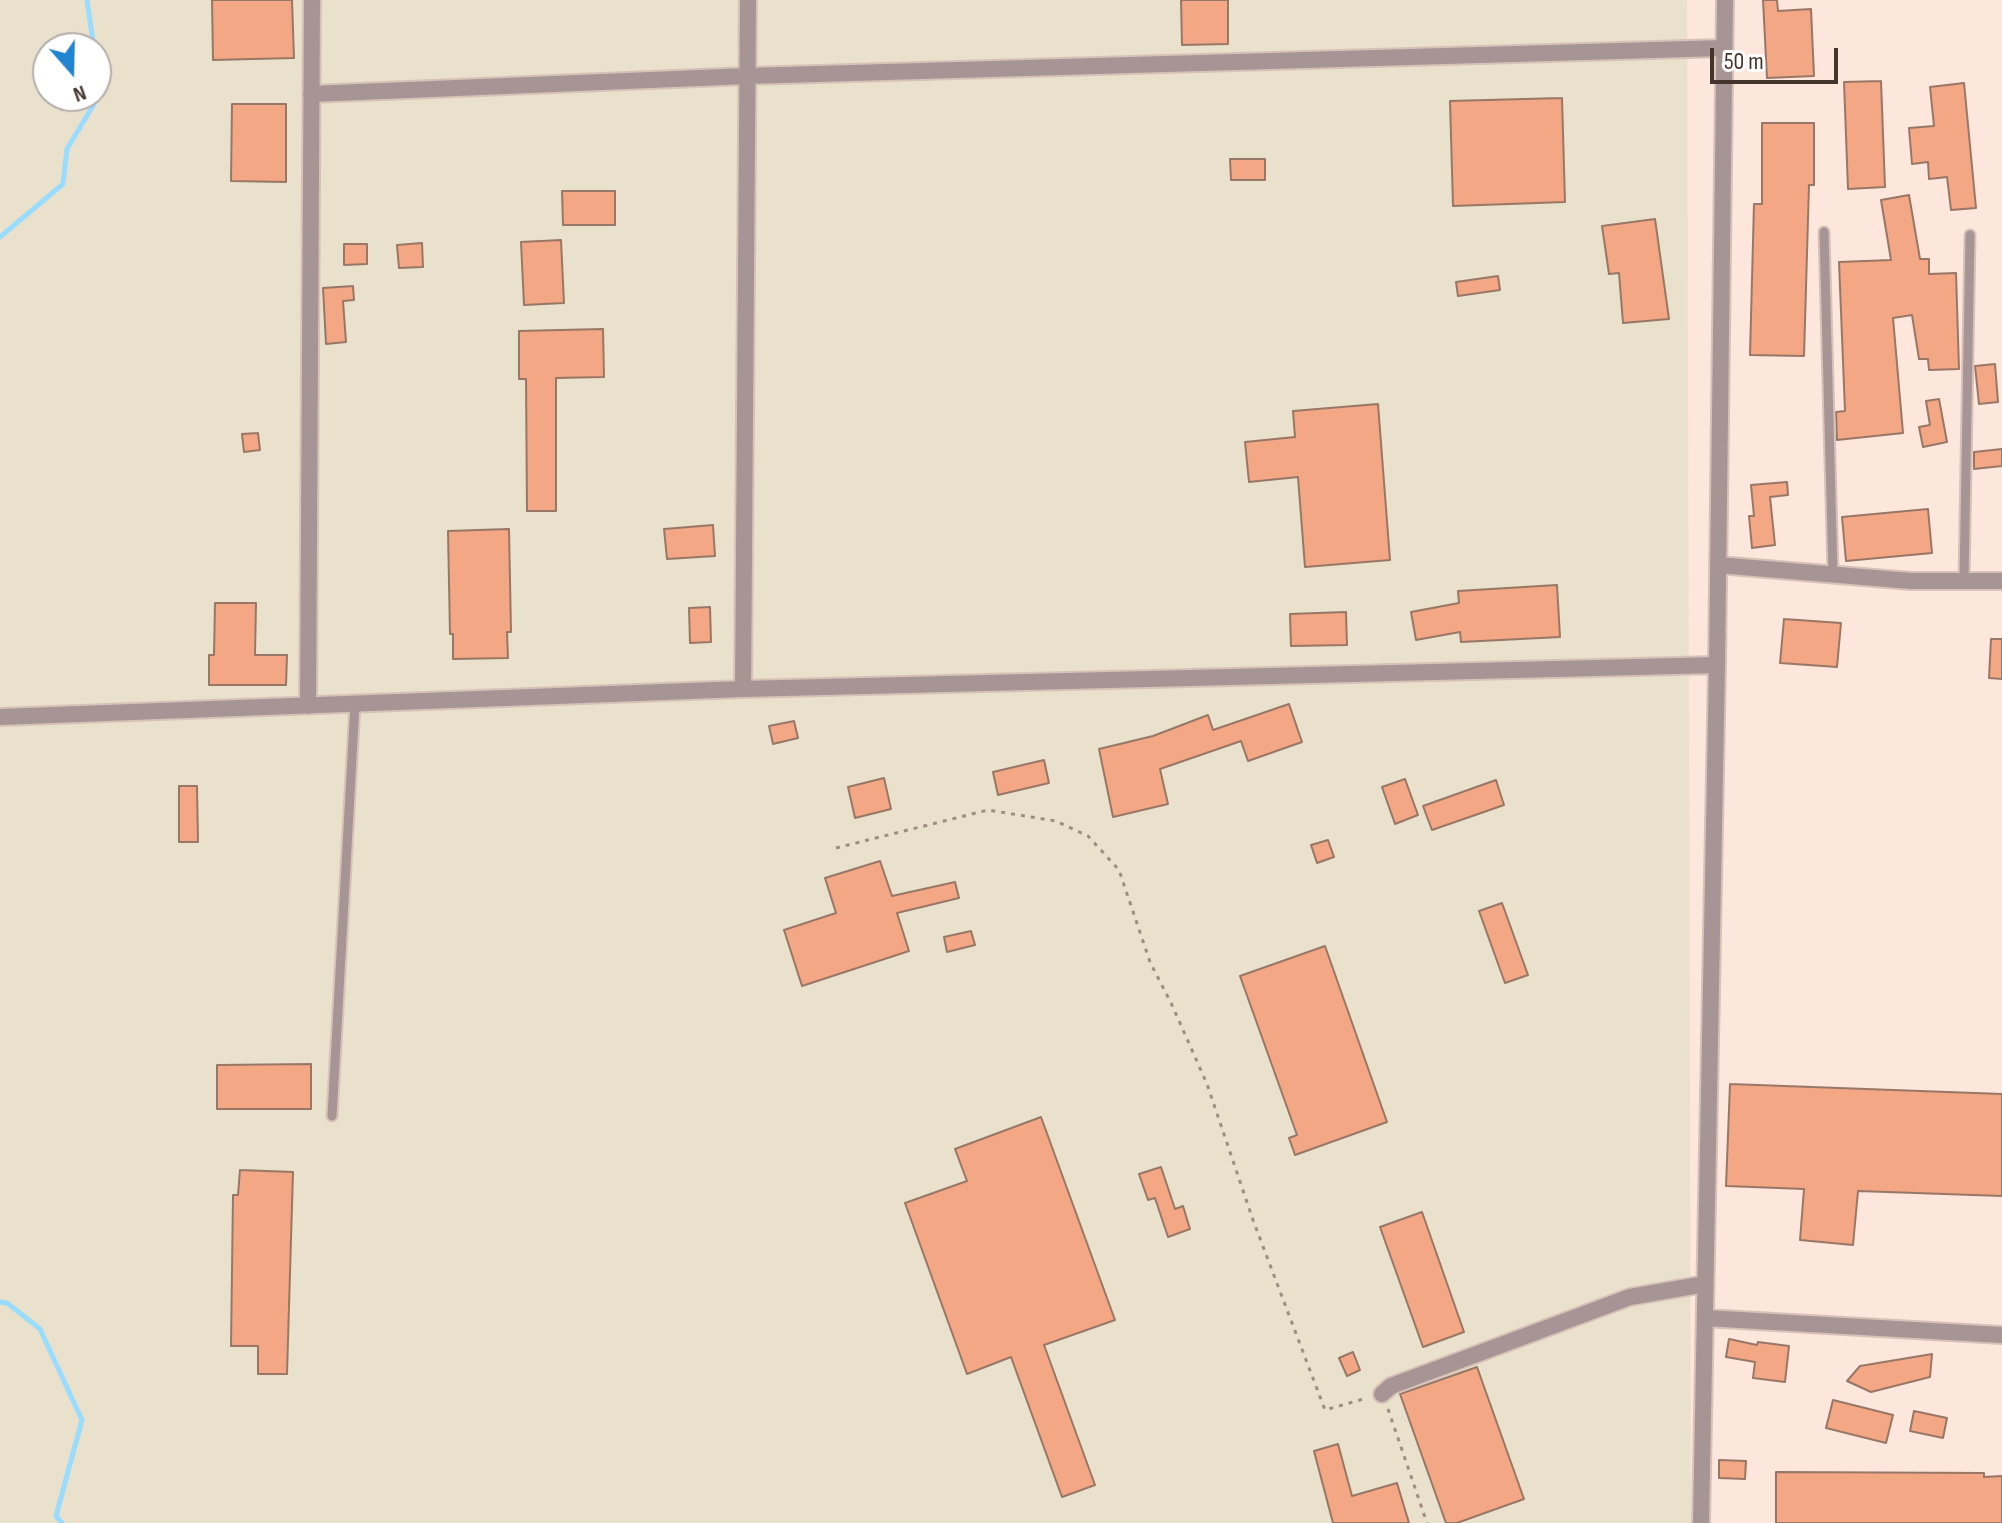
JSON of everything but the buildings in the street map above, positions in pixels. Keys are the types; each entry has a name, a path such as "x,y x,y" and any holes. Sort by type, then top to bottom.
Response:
{"street":[{"path":"308,706 312,0"},
{"path":"743,689 748,0"},
{"path":"1701,1523 1717,665 1725,0"},
{"path":"311,94 747,76 1724,48"},
{"path":"1718,565 1911,581 2002,581"},
{"path":"0,717 743,689 1717,665"},
{"path":"1382,1394 1391,1386 1630,1297 1705,1284"},
{"path":"1705,1318 2002,1335"}],"lane":[{"path":"1824,232 1833,574"},
{"path":"1964,581 1970,235"},
{"path":"332,1116 355,704"}],"path":[{"path":"836,848 988,810 1056,821 1088,836 1119,870 1150,962 1207,1084 1253,1220 1325,1410 1382,1394 1427,1523"}],"shaded area":[{"path":"0,0 1687,0 1691,1523 0,1523"}],"waterway":[{"path":"87,0 92,32"},
{"path":"0,237 63,184 67,149 89,112"},
{"path":"0,1302 7,1303 40,1329 82,1420 56,1516 62,1523"}]}
